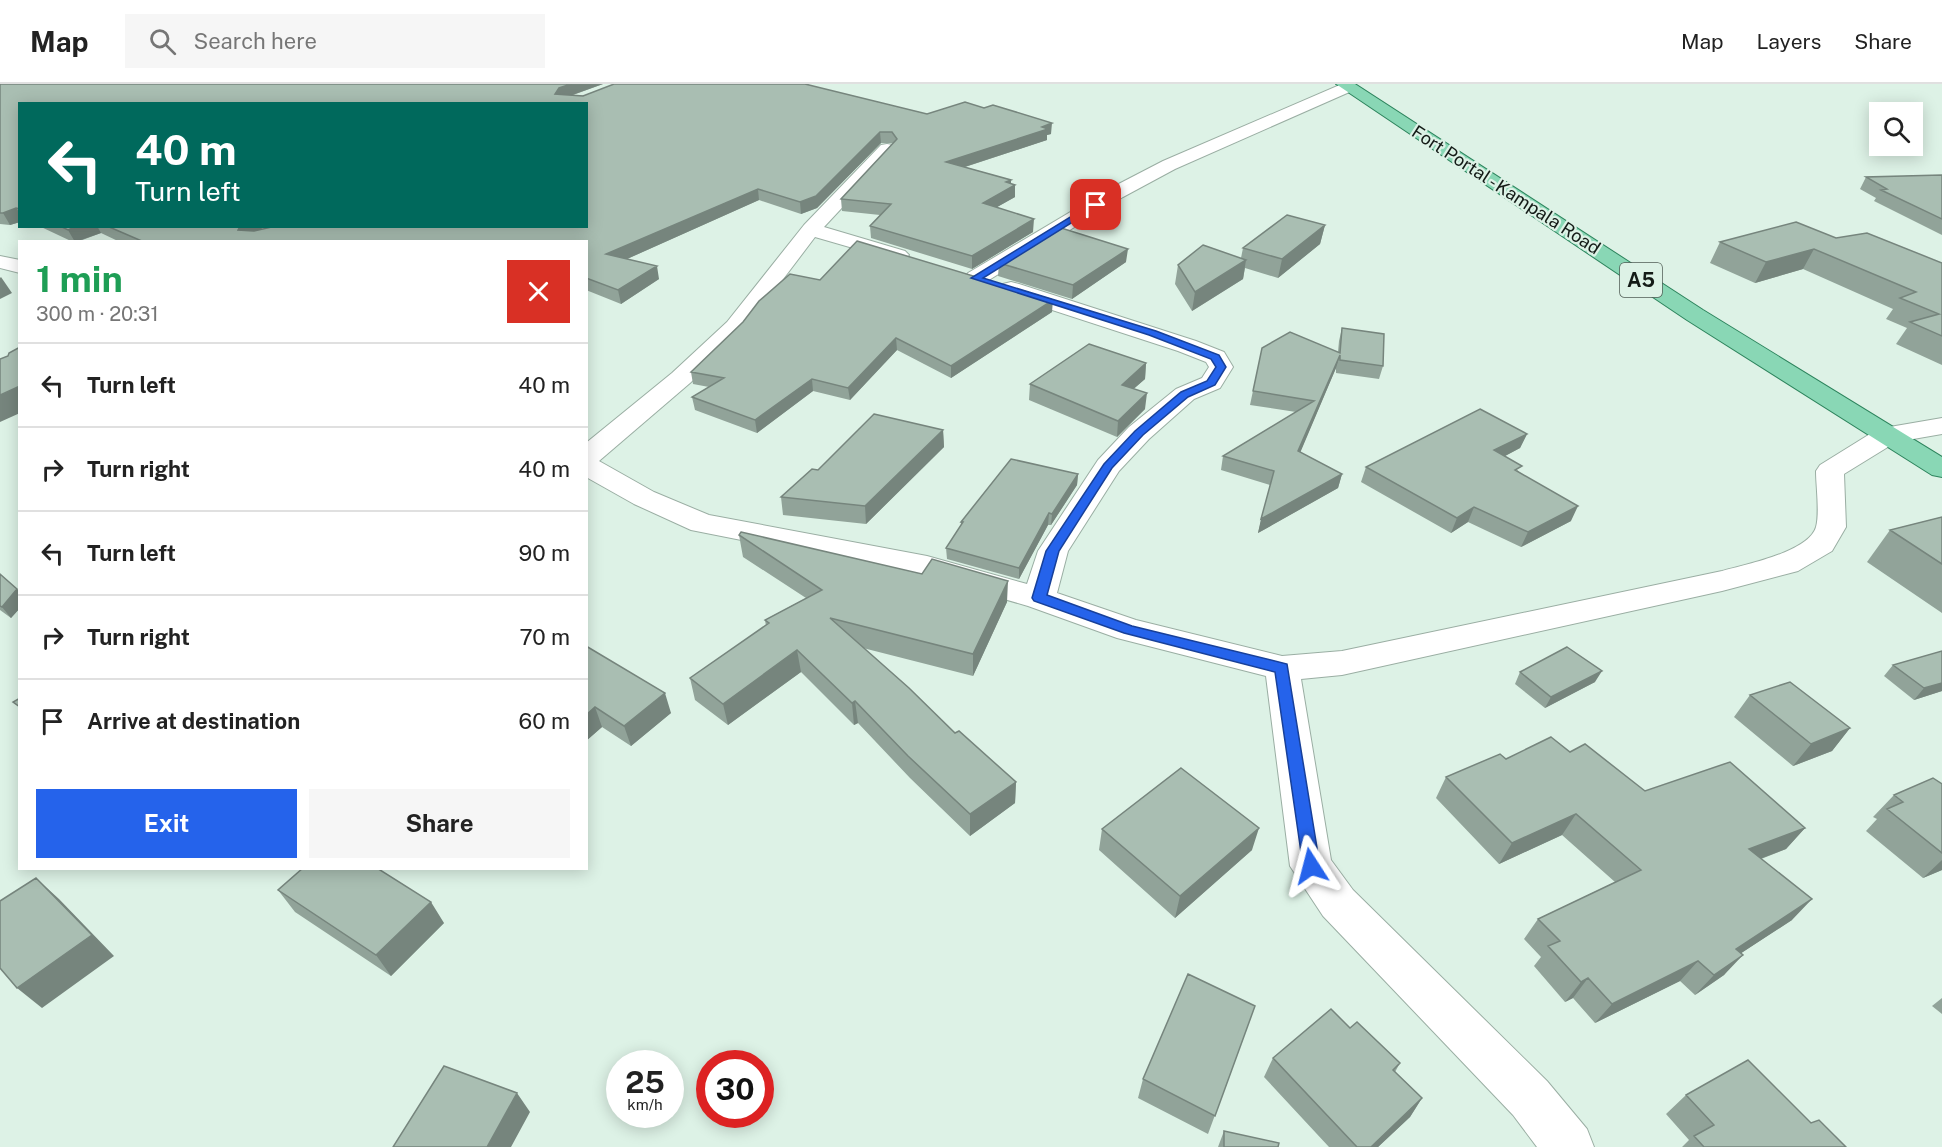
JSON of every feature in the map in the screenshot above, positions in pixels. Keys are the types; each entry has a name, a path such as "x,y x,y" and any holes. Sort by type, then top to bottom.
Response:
{"main road":[{"name":"Fort Portal - Kampala Road","path":"1346,85 1695,315 1942,470"}],"street":[{"path":"1039,598 1053,551 1108,466 1139,433 1185,394 1211,383 1221,367 1215,357 1153,333 964,275 1169,165 1226,142 1346,85"},
{"path":"588,455 673,385 735,327 811,229 887,149"},
{"path":"811,229 921,262"},
{"path":"0,262 18,266"},
{"path":"588,466 644,498 702,523 927,566 1039,598 1129,630 1282,668 1342,663 1722,581 1787,564 1821,544 1831,527 1830,471 1888,435 1942,426"},
{"path":"1282,668 1311,866 1338,903 1530,1098 1569,1147"}],"building":[{"path":"0,84 571,84 559,88 555,94 583,96 614,84 805,84 927,114 965,102 984,108 993,105 1052,123 1042,127 1048,129 946,162 1011,180 1006,182 1015,185 983,203 1034,219 972,256 870,226 891,204 841,199 897,139 892,132 880,132 816,196 800,202 758,189 606,254 657,266 618,290 588,279 588,240 139,240 112,228 239,228 238,230 254,231 267,228 588,228 588,102 18,102 18,208 0,213"},
{"path":"1942,175 1942,219 1881,190 1887,189 1866,177"},
{"path":"1287,215 1325,225 1282,259 1243,248"},
{"path":"1796,222 1836,238 1867,233 1942,263 1942,336 1910,322 1939,314 1900,298 1916,292 1814,249 1766,262 1720,242"},
{"path":"1058,227 1128,249 1073,285 999,263"},
{"path":"857,241 1053,300 951,366 896,338 848,388 812,379 755,420 692,397 724,378 691,372 743,322 759,301 790,274 820,280"},
{"path":"1203,245 1246,260 1195,292 1178,265"},
{"path":"1342,328 1384,334 1383,366 1340,360 1340,355 1298,451 1342,474 1261,519 1274,471 1223,456 1314,401 1253,391 1262,348 1290,332 1340,353"},
{"path":"1089,344 1146,363 1122,385 1147,393 1118,421 1030,384"},
{"path":"18,348 18,387 0,395 0,359 8,356"},
{"path":"1480,409 1527,434 1494,450 1522,466 1515,470 1578,506 1528,532 1474,507 1457,518 1366,467"},
{"path":"874,414 943,430 865,506 781,497 812,469 818,470"},
{"path":"1011,459 1078,474 1052,514 1049,513 1019,568 946,548 963,522 961,522"},
{"path":"1942,517 1942,564 1890,530"},
{"path":"741,532 922,574 932,559 1008,581 973,654 830,618 909,688 955,733 959,731 1016,782 970,814 908,756 855,701 852,703 797,650 723,704 690,678 769,623 765,620 822,590 739,535"},
{"path":"0,574 17,589 2,607 0,606"},
{"path":"588,647 665,693 624,726 595,707 588,713"},
{"path":"1567,647 1602,671 1551,697 1520,672"},
{"path":"1942,651 1942,683 1924,688 1893,665"},
{"path":"1790,682 1850,728 1811,744 1750,695"},
{"path":"1551,737 1570,752 1585,744 1645,791 1730,762 1805,828 1749,849 1812,899 1736,949 1743,955 1714,975 1698,961 1612,1004 1588,978 1581,982 1548,946 1560,941 1538,919 1641,870 1576,814 1512,843 1446,777 1500,754 1506,759"},
{"path":"1181,768 1259,828 1180,896 1102,829"},
{"path":"1933,778 1942,784 1942,853 1887,809 1903,802 1894,795"},
{"path":"301,870 380,870 431,902 376,955 278,890"},
{"path":"36,878 92,935 17,988 0,968 0,901"},
{"path":"1188,974 1255,1006 1215,1116 1143,1079"},
{"path":"1331,1009 1350,1028 1357,1022 1400,1063 1393,1070 1422,1098 1371,1147 1357,1147 1273,1058"},
{"path":"1748,1060 1811,1123 1819,1120 1846,1147 1704,1147 1694,1136 1714,1125 1686,1095"},
{"path":"444,1066 517,1093 487,1147 393,1147"},
{"path":"1224,1131 1279,1143 1278,1147 1224,1147"}],"route":[{"path":"1096,205 975,278 1153,333 1215,357 1221,367 1211,383 1185,394 1139,433 1108,466 1053,551 1039,598 1129,630 1282,668 1311,866"}]}
